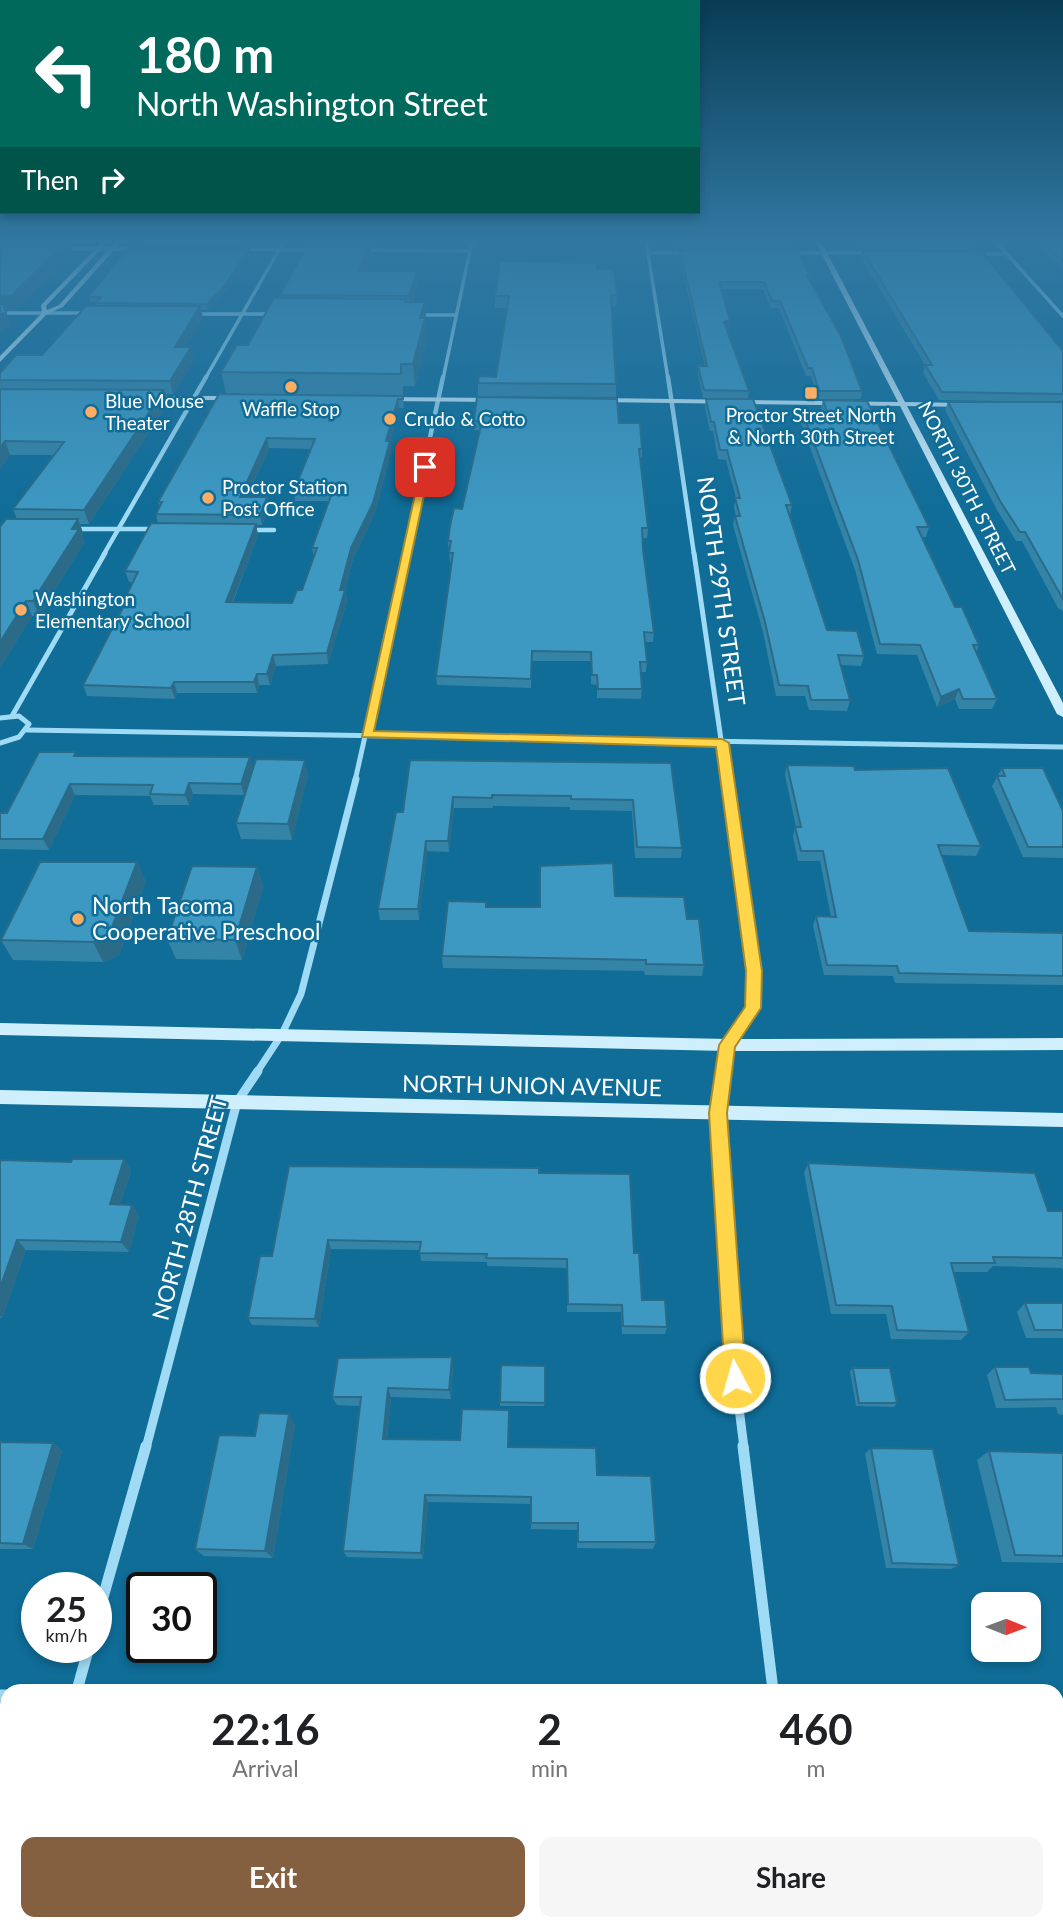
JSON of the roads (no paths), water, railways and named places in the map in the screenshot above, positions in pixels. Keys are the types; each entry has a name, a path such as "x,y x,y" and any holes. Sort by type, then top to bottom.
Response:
{"street":[{"path":"0,360 27,331"},
{"path":"12,716 233,331"},
{"name":"NORTH 28TH STREET","path":"110,1572 177,1337 237,1102 282,1034 301,994 367,735 453,331"},
{"name":"NORTH 29TH STREET","path":"661,331 754,971 753,1008 727,1045 718,1113 732,1352 772,1684"},
{"name":"NORTH 30TH STREET","path":"866,331 1063,714"},
{"path":"143,398 246,398"},
{"path":"379,399 502,400"},
{"path":"595,400 969,405"},
{"path":"67,528 163,529"},
{"path":"246,530 274,530"},
{"path":"0,718 12,716 26,719 27,730"},
{"path":"0,743 17,739 27,730 1063,747"},
{"name":"NORTH UNION AVENUE","path":"0,1029 727,1045 1063,1044"},
{"name":"NORTH UNION AVENUE","path":"0,1097 1063,1120"},
{"path":"79,1684 85,1663"}],"place":[{"name":"Waffle Stop","path":"291,387"},
{"name":"Proctor Street North & North 30th Street","path":"811,393"},
{"name":"Blue Mouse Theater","path":"91,412"},
{"name":"Crudo & Cotto","path":"390,419"},
{"name":"Proctor Station Post Office","path":"208,498"},
{"name":"Washington Elementary School","path":"21,610"},
{"name":"North Tacoma Cooperative Preschool","path":"78,919"}]}
